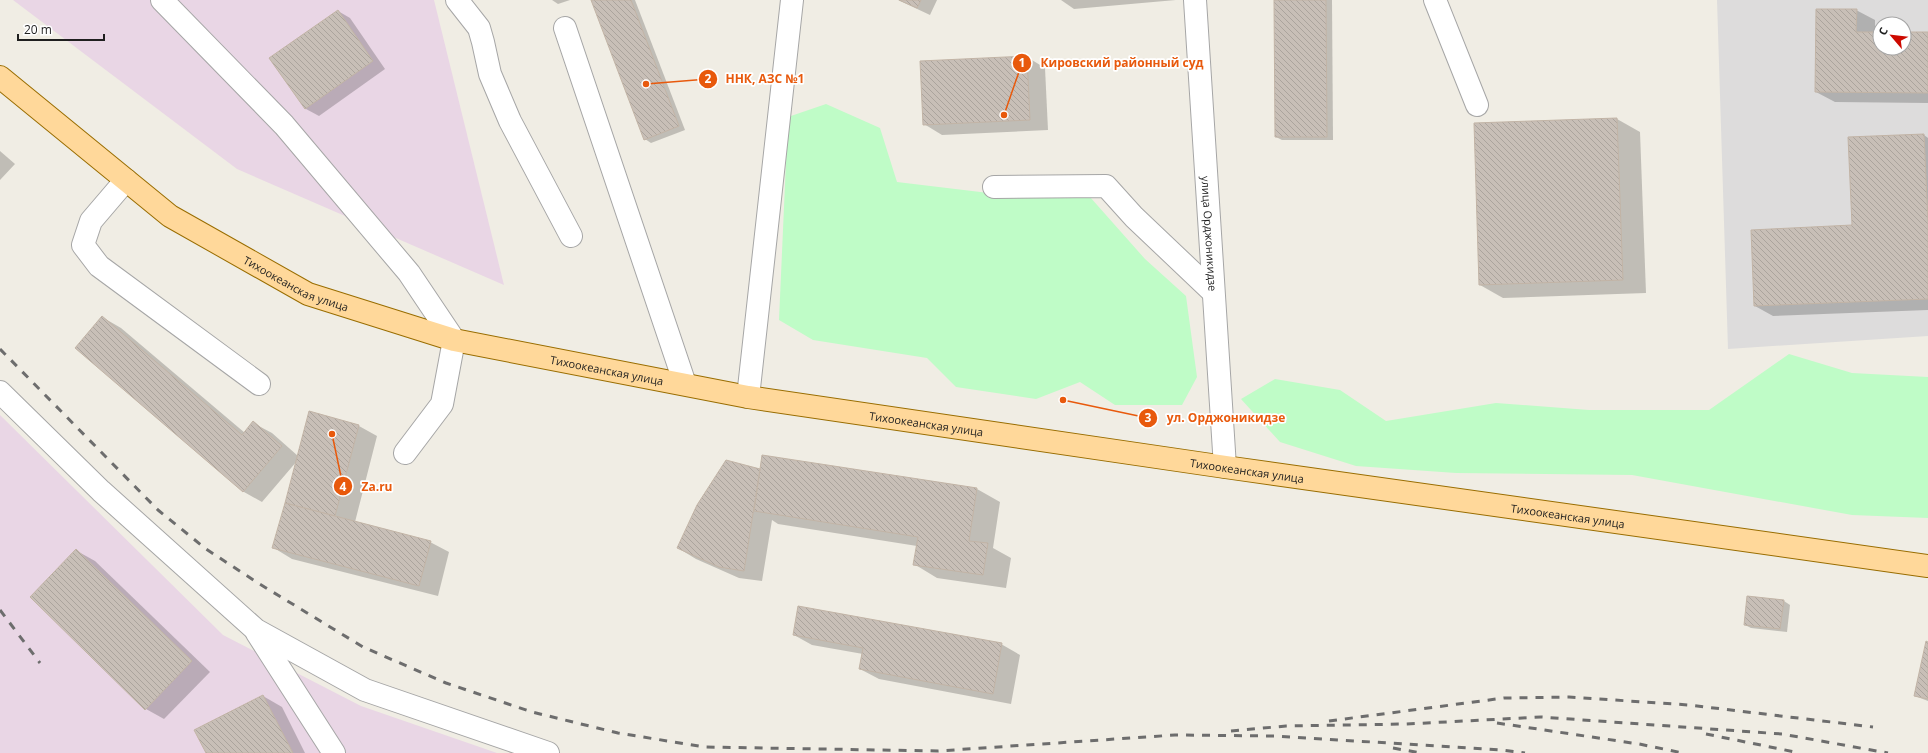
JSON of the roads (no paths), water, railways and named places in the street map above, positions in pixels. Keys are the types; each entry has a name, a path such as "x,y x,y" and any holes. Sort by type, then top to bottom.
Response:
{"main road":[{"name":"Тихоокеанская улица","path":"0,77 170,216 308,294 454,340 748,397 1225,467 1928,566"}],"street":[{"path":"162,0 284,125 410,273 454,340 442,404 405,453"},
{"path":"457,0 479,28 484,42 490,74 504,108 571,236"},
{"path":"748,397 792,0"},
{"name":"улица Орджоникидзе","path":"1195,0 1225,467"},
{"path":"1435,0 1477,104"},
{"path":"565,28 685,384"},
{"path":"126,180 91,222 83,245 99,266 259,384"},
{"path":"994,187 1106,186 1134,217 1213,292"},
{"path":"0,392 101,491 256,630 365,690 548,753"},
{"path":"256,630 334,753"}],"railway":[{"path":"0,349 158,510 206,549 258,583 363,647 446,683 532,712 618,733 705,747 938,751 1175,735 1275,736 1501,750 1525,753"},
{"path":"0,610 40,663"},
{"path":"1329,721 1504,698 1569,697 1689,705 1873,727"},
{"path":"1231,731 1286,726 1406,724 1541,717 1782,734 1888,753"},
{"path":"1497,723 1639,744 1683,753"},
{"path":"1706,734 1800,753"},
{"path":"1393,748 1421,753"}],"place":[{"name":"ННК, АЗС №1","path":"646,84"},
{"name":"Кировский районный суд","path":"1004,115"},
{"name":"ул. Орджоникидзе","path":"1063,400"},
{"name":"Za.ru","path":"332,434"}]}
